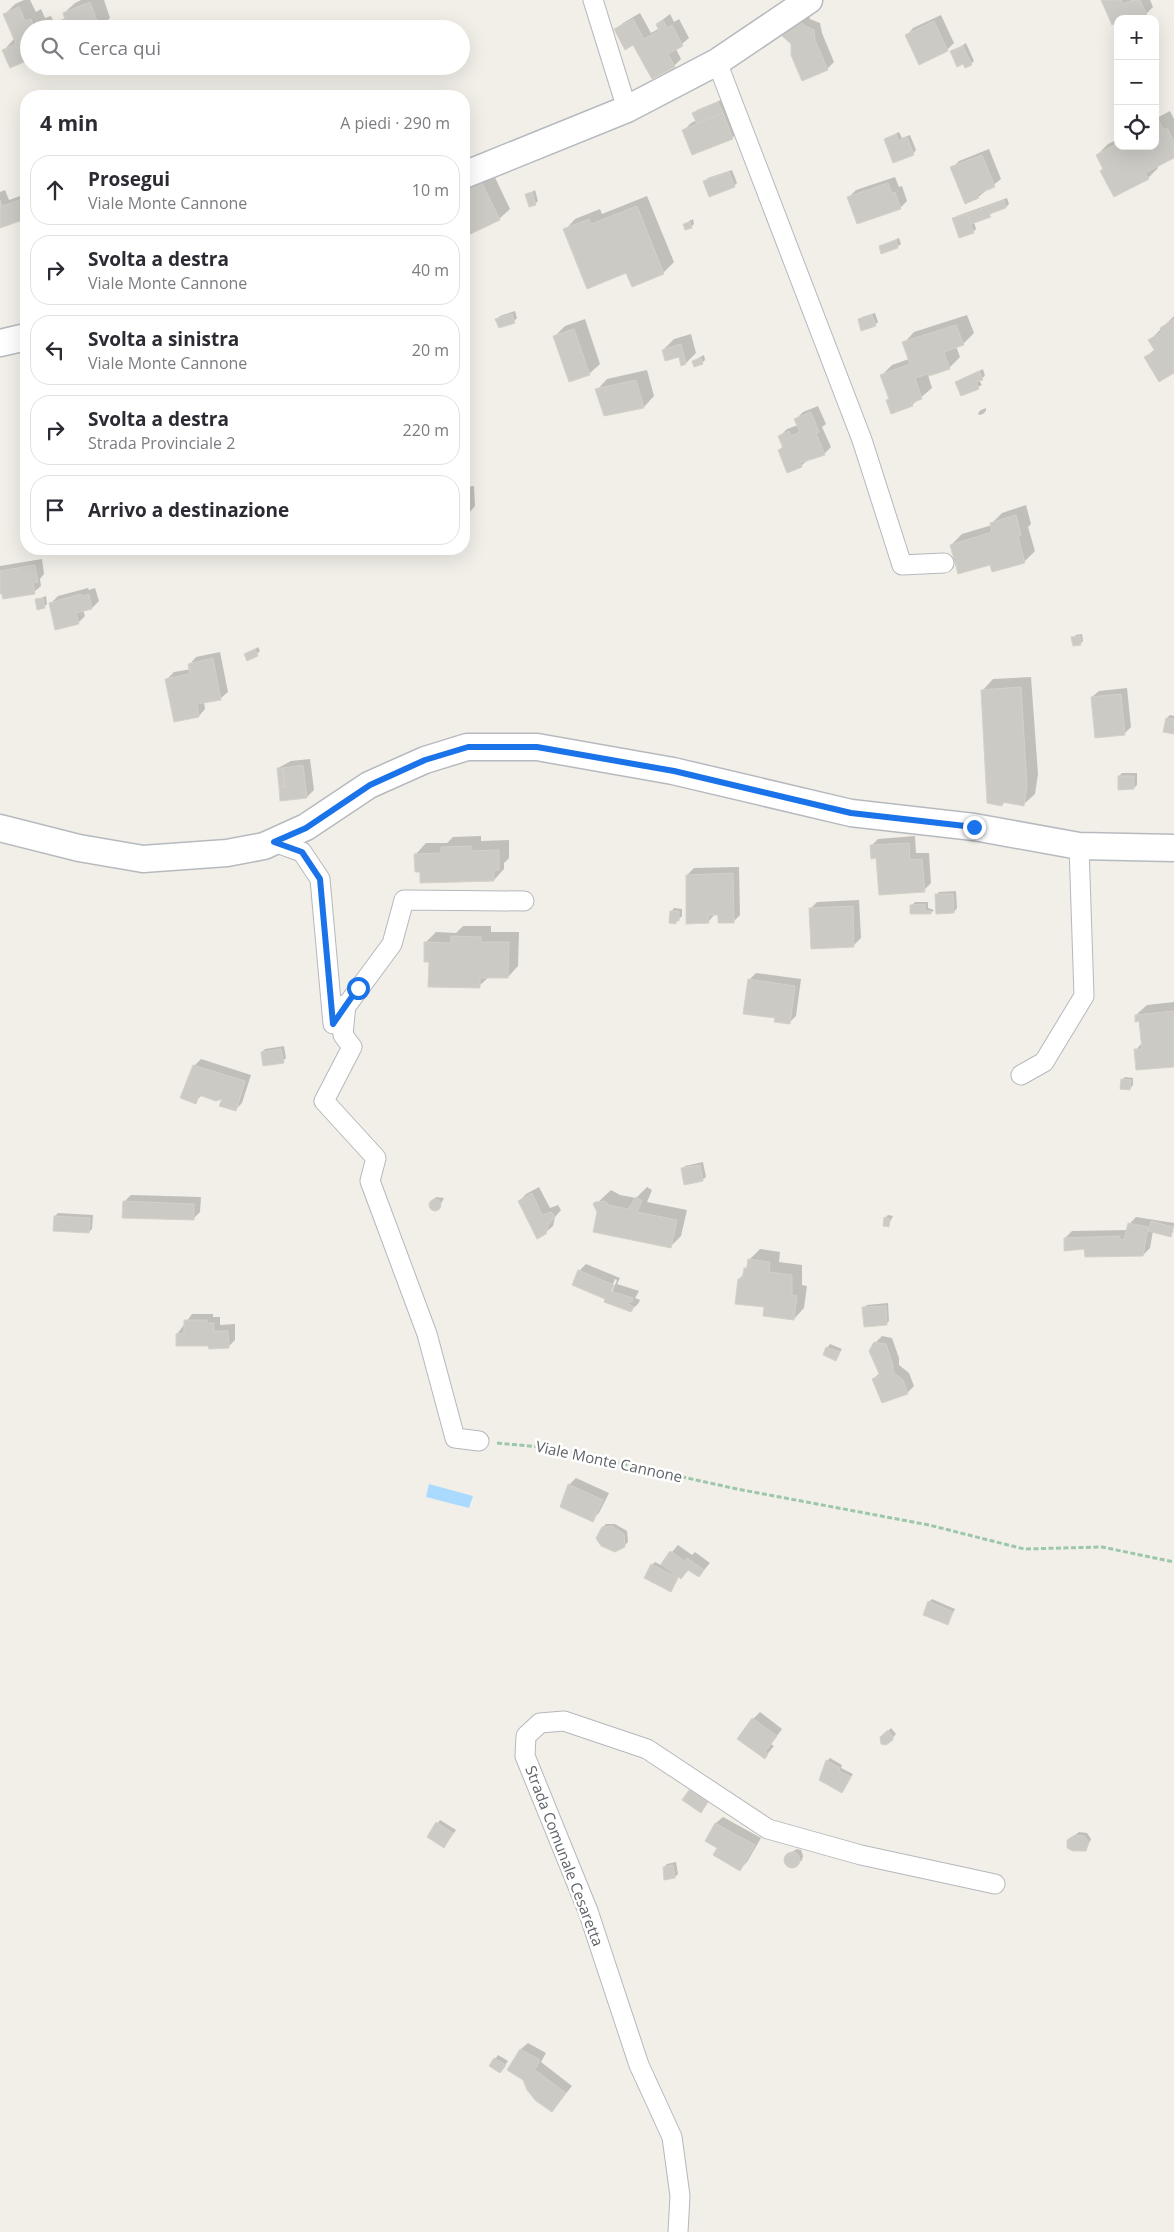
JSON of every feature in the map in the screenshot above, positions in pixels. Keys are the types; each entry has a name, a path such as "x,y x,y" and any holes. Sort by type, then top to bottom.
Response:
{"street":[{"path":"593,0 627,109"},
{"path":"470,173 627,109 717,62 809,0"},
{"path":"717,62 862,440 902,565 944,563"},
{"path":"0,343 20,339"},
{"path":"0,828 79,848 143,860 227,853 264,846 306,828 370,785 425,760 468,747 537,747 674,771 851,813 974,827 1079,846 1174,848"},
{"path":"274,842 302,852 320,879 333,1024 392,944 404,900 524,901"},
{"path":"1020,1076 1044,1062 1084,996 1079,846"},
{"path":"346,1004 343,1035 352,1047 324,1101 376,1158 370,1181 427,1334 455,1438 479,1441"},
{"name":"Strada Comunale Cesaretta","path":"678,2232 680,2196 672,2137 639,2065 588,1911 524,1756 526,1736 540,1723 564,1721 647,1749 768,1830 861,1855 995,1884"}],"path":[{"name":"Viale Monte Cannone","path":"479,1441 551,1448 737,1489 929,1525 1024,1549 1102,1548 1174,1562"}],"water":[{"path":"429,1484 473,1496 469,1508 426,1497"}],"building":[{"path":"1101,0 1121,0 1123,4 1133,0 1140,0 1147,15 1114,15 1114,24 1112,25"},
{"path":"90,2 97,20 65,20 63,13"},
{"path":"19,7 25,20 20,20 20,64 10,68 2,50 16,44 3,14"},
{"path":"633,19 644,39 659,31 656,24 663,20 667,28 672,25 683,46 668,54 675,67 652,79 633,45 625,50 614,29"},
{"path":"801,20 803,25 814,30 815,40 828,70 802,81 791,55 791,44 780,34"},
{"path":"934,21 948,51 919,65 905,35"},
{"path":"963,46 972,65 965,68 963,64 957,67 950,51"},
{"path":"718,102 723,113 697,124 692,113"},
{"path":"723,113 733,139 692,155 682,130"},
{"path":"1159,121 1164,130 1167,128 1174,141 1174,158 1145,173 1149,179 1114,197 1100,171 1103,169 1096,155 1114,145 1114,150 1159,150"},
{"path":"896,134 898,141 907,137 914,155 893,163 884,139"},
{"path":"982,155 995,187 977,194 979,198 965,204 950,167"},
{"path":"729,172 735,187 709,197 703,181"},
{"path":"479,177 500,220 470,234 470,181"},
{"path":"888,183 892,193 895,192 901,209 857,224 847,197"},
{"path":"532,192 536,205 529,207 525,194"},
{"path":"0,200 2,206 20,200 20,221 0,228"},
{"path":"1004,200 1006,208 989,214 991,217 971,224 967,214"},
{"path":"637,206 664,274 632,287 626,273 587,289 563,229 589,219 591,224"},
{"path":"967,214 974,233 959,238 952,218"},
{"path":"690,222 692,228 685,230 683,224"},
{"path":"896,240 898,248 881,254 879,246"},
{"path":"512,314 515,323 499,328 495,319"},
{"path":"872,315 876,326 861,331 858,319"},
{"path":"1174,319 1174,373 1159,382 1144,357 1155,351 1148,340 1162,332 1160,328"},
{"path":"956,325 964,345 944,352 950,369 929,376 928,374 915,378 922,399 911,403 913,406 891,414 886,400 889,399 880,375 910,364 902,342"},
{"path":"574,329 590,375 569,382 553,336"},
{"path":"681,344 686,364 681,366 679,357 665,361 662,350"},
{"path":"701,358 703,364 694,367 692,361"},
{"path":"979,371 983,380 976,382 979,389 961,396 955,382"},
{"path":"636,380 644,408 604,416 595,389"},
{"path":"811,412 819,432 816,433 825,455 800,463 802,467 787,473 778,450 783,448 778,436 789,431 791,436 800,432 794,419"},
{"path":"1016,515 1021,535 1018,536 1025,563 992,572 990,565 958,574 950,545 992,532 990,523"},
{"path":"35,565 38,582 33,583 35,594 3,599 2,594 0,594 0,571"},
{"path":"81,594 82,596 89,594 92,609 76,613 79,624 55,630 49,603"},
{"path":"43,598 45,608 37,610 35,599"},
{"path":"1080,636 1081,645 1073,646 1071,637"},
{"path":"255,649 258,656 247,661 244,654"},
{"path":"213,658 221,700 197,704 199,717 174,722 165,679 190,674 188,664"},
{"path":"1021,687 1027,786 1024,806 1002,802 1002,806 987,803 981,690"},
{"path":"1121,694 1125,735 1095,738 1091,697"},
{"path":"1166,718 1174,719 1174,734 1163,732"},
{"path":"303,765 307,798 280,801 279,787 285,786 283,768"},
{"path":"277,768 283,768 285,786 279,787"},
{"path":"1118,776 1134,776 1134,789 1118,790"},
{"path":"909,843 910,860 922,859 925,892 879,895 876,858 871,859 870,845"},
{"path":"471,846 471,851 499,850 499,870 494,870 494,881 420,883 420,872 415,872 414,854 441,853 441,847"},
{"path":"733,873 734,923 718,923 718,915 708,915 709,923 686,924 686,875"},
{"path":"935,894 953,894 954,913 936,914"},
{"path":"925,904 925,911 931,911 931,914 910,914 910,905"},
{"path":"853,906 854,947 811,949 809,908"},
{"path":"670,911 679,911 679,921 676,921 676,924 669,923"},
{"path":"451,936 481,937 481,942 509,942 508,978 480,978 480,988 428,987 429,962 424,962 424,942 451,943"},
{"path":"748,979 795,986 790,1024 774,1022 775,1018 743,1014"},
{"path":"1174,1011 1174,1067 1136,1070 1134,1049 1142,1049 1139,1021 1135,1022 1135,1015"},
{"path":"281,1049 284,1063 263,1066 261,1052"},
{"path":"193,1065 245,1081 236,1111 219,1106 222,1099 216,1101 199,1095 196,1104 180,1098"},
{"path":"1121,1079 1131,1080 1130,1090 1120,1089"},
{"path":"700,1165 703,1181 684,1185 681,1168"},
{"path":"532,1193 542,1215 551,1212 555,1216 548,1226 546,1234 537,1239 518,1201"},
{"path":"636,1197 642,1201 637,1212 677,1220 671,1248 593,1232 597,1212 593,1204 595,1202 605,1201 609,1205 628,1209"},
{"path":"435,1199 441,1205 435,1211 429,1205"},
{"path":"123,1201 194,1204 194,1220 122,1218"},
{"path":"54,1216 90,1218 89,1233 53,1231"},
{"path":"884,1217 890,1219 889,1227 883,1226"},
{"path":"1151,1221 1173,1227 1171,1237 1148,1231"},
{"path":"1128,1223 1148,1227 1143,1256 1085,1257 1084,1249 1064,1251 1064,1238 1119,1236 1120,1239 1124,1240"},
{"path":"748,1259 770,1262 769,1272 792,1275 792,1295 797,1296 794,1320 763,1316 764,1307 735,1304 738,1279 742,1280 744,1268 747,1268"},
{"path":"578,1270 614,1285 611,1291 633,1298 632,1302 629,1301 628,1304 634,1307 631,1312 604,1302 605,1299 572,1285"},
{"path":"886,1306 887,1325 864,1327 862,1307"},
{"path":"184,1320 207,1320 207,1323 214,1323 214,1331 228,1331 229,1348 209,1349 208,1346 176,1346 176,1334 184,1333"},
{"path":"874,1342 886,1344 893,1365 893,1372 903,1380 908,1394 882,1403 872,1379 880,1376 869,1351"},
{"path":"826,1347 840,1352 836,1361 823,1355"},
{"path":"568,1484 603,1500 593,1522 560,1507"},
{"path":"612,1526 624,1534 625,1547 615,1552 601,1546 596,1538 602,1527"},
{"path":"670,1551 685,1561 687,1558 704,1570 699,1577 688,1570 681,1579 661,1564"},
{"path":"651,1564 678,1578 671,1592 644,1578"},
{"path":"928,1601 953,1612 948,1625 923,1615"},
{"path":"752,1718 777,1736 765,1752 768,1754 765,1759 737,1739"},
{"path":"888,1730 893,1740 886,1745 881,1744 880,1737"},
{"path":"826,1760 840,1768 839,1771 851,1777 842,1793 819,1780"},
{"path":"689,1790 708,1802 701,1813 682,1800"},
{"path":"436,1822 453,1833 444,1848 427,1837"},
{"path":"715,1823 755,1845 740,1871 713,1855 717,1848 705,1841"},
{"path":"1075,1835 1084,1836 1089,1842 1086,1851 1073,1851 1067,1848 1067,1840"},
{"path":"789,1852 795,1852 800,1857 798,1866 789,1868 784,1863 784,1857"},
{"path":"673,1865 675,1878 664,1880 663,1867"},
{"path":"520,2049 540,2060 535,2070 566,2093 552,2112 536,2101 527,2090 523,2080 507,2070"},
{"path":"494,2058 506,2065 500,2073 489,2066"}],"route":[{"path":"358,988 333,1024 320,879 302,852 274,842 306,828 370,785 425,760 468,747 537,747 674,771 851,813 974,827"}]}
